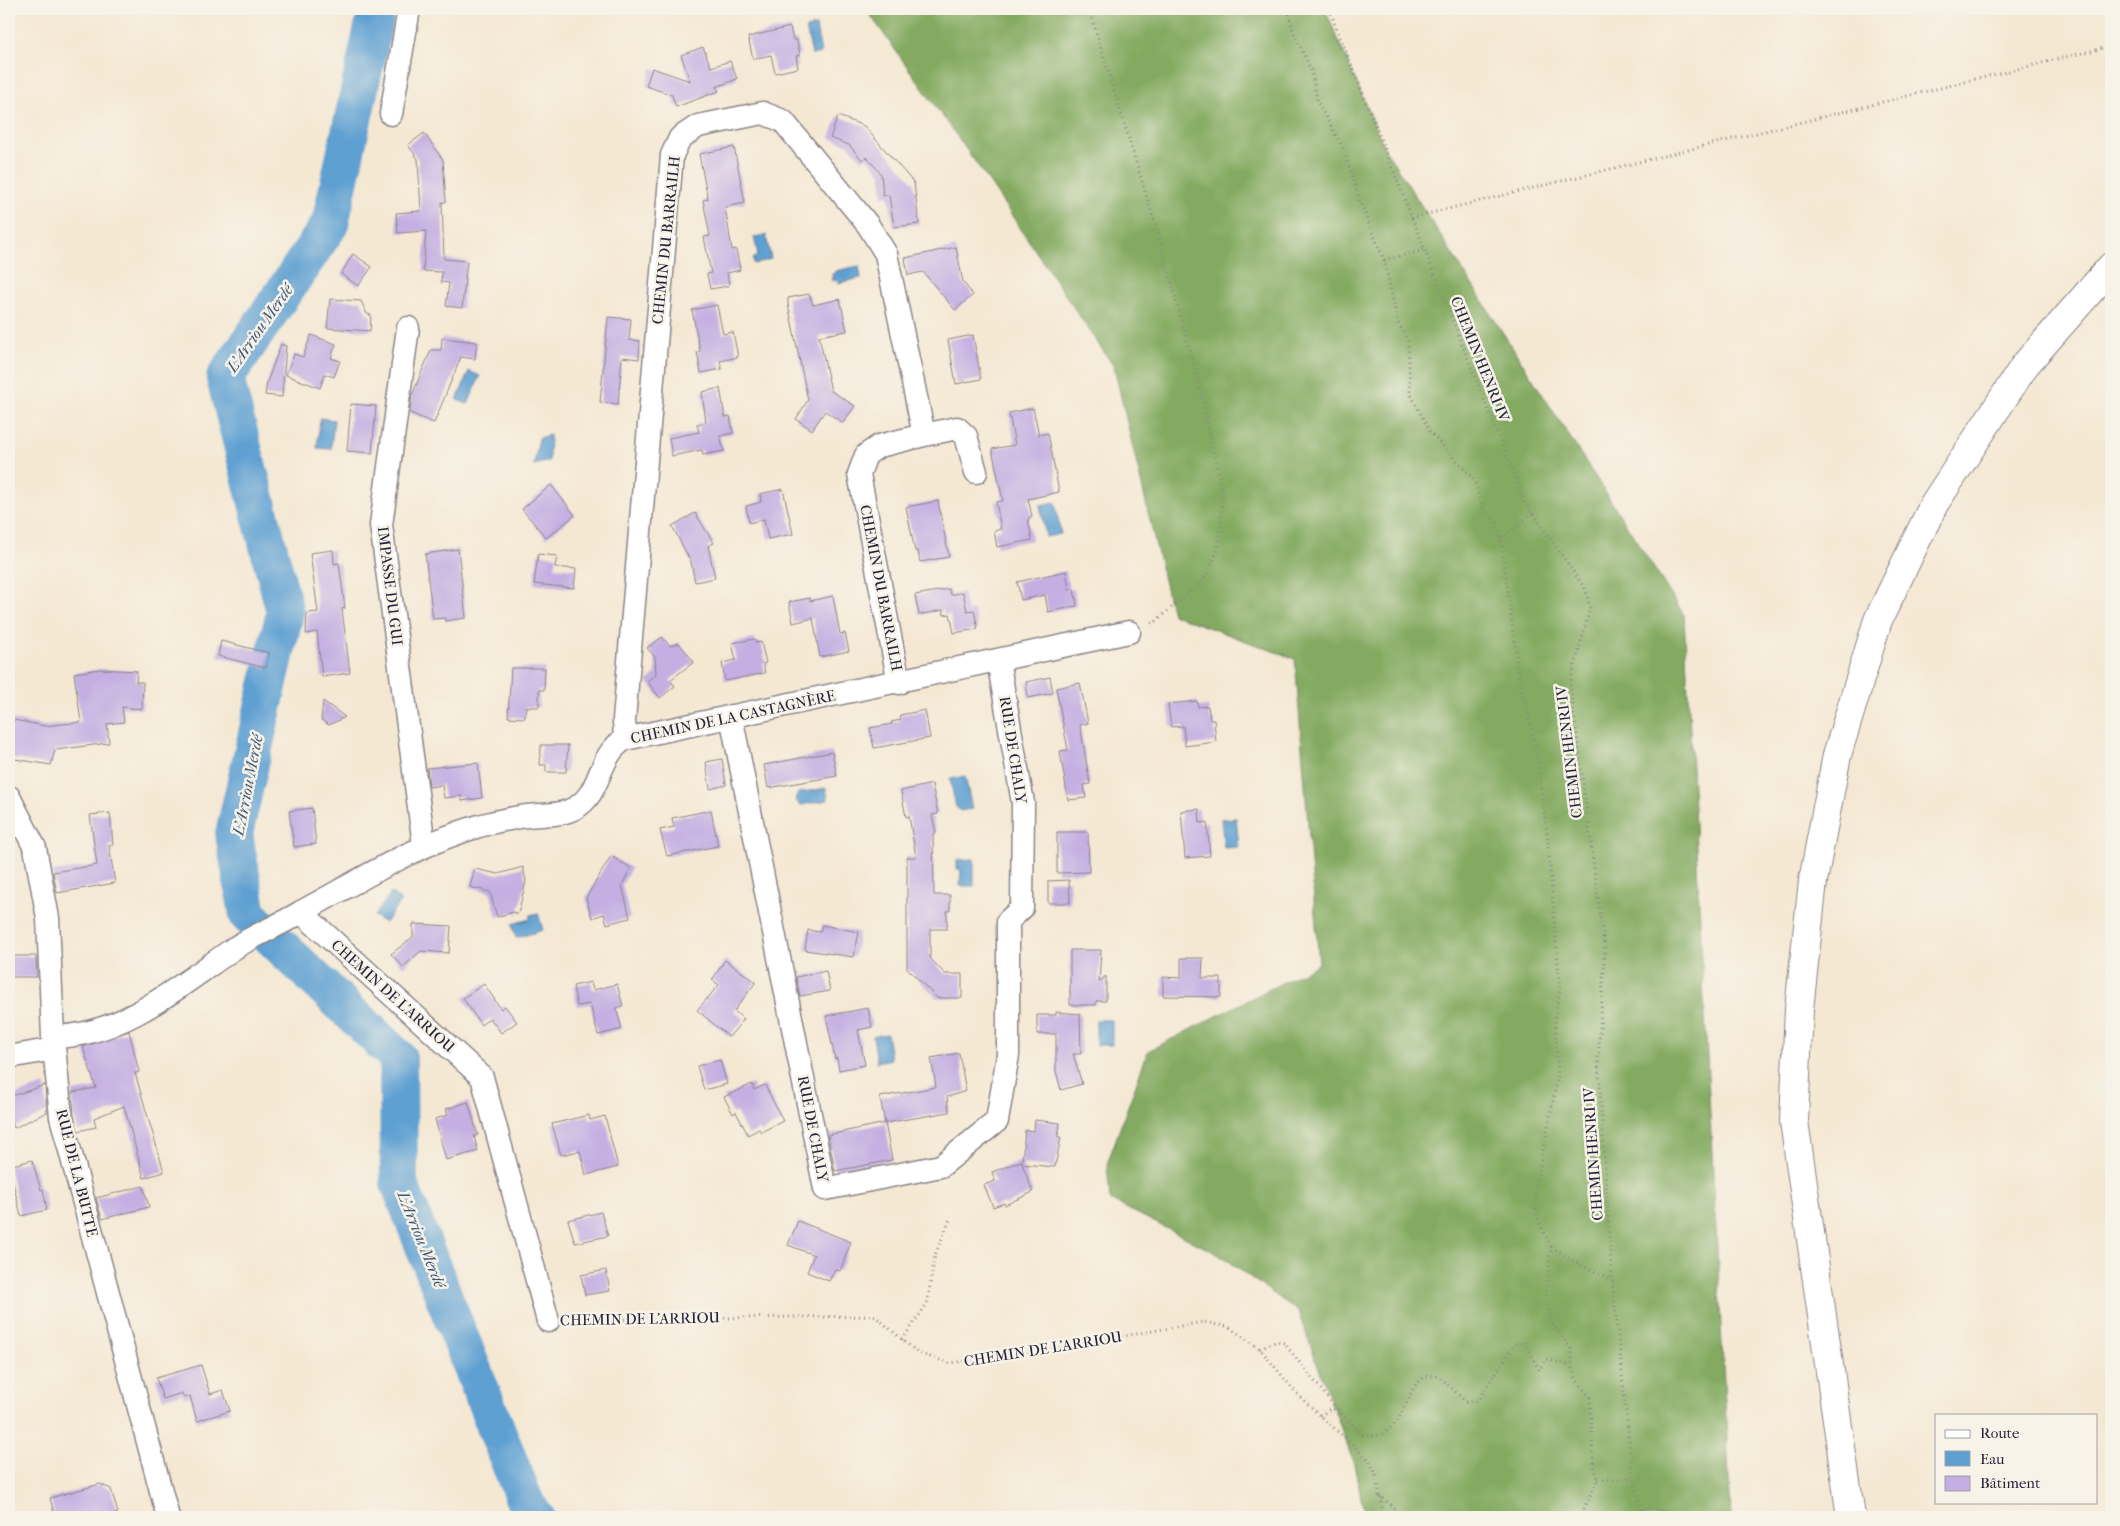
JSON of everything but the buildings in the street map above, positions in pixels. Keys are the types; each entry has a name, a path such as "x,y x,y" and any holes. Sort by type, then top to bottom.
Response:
{"main road":[{"path":"1851,1517 1794,1121 1799,1009 1813,881 1837,755 1878,620 1934,504 2025,365 2111,267"},
{"path":"1799,1009 1818,1186 1866,1517"}],"street":[{"path":"391,114 409,9"},
{"name":"CHEMIN DU BARRAILH","path":"625,739 624,720 672,155 680,138 698,126 763,113 783,121 868,224 886,254 924,435 879,446 866,455 859,474 899,683"},
{"name":"IMPASSE DU GUI","path":"408,328 381,525 424,845"},
{"path":"924,435 957,428 966,436 976,472"},
{"name":"CHEMIN DE LA CASTAGNÈRE","path":"297,915 424,845 480,826 525,816 563,813 577,807 590,795 605,759 614,746 625,739 899,683 1129,632"},
{"name":"RUE DE CHALY","path":"731,716 825,1189 941,1166 997,1121 1008,1055 1008,921 1022,908 1023,803 998,660"},
{"name":"RUE DE LA BUTTE","path":"9,797 35,848 48,918 54,1043 61,1116 168,1517"},
{"path":"9,1057 54,1043 63,1037 110,1025 150,1007 238,946 297,915"},
{"name":"CHEMIN DE L'ARRIOU","path":"297,915 482,1077 548,1321"}],"path":[{"path":"1089,9 1157,230 1204,403 1223,497 1218,550 1203,581 1156,621 1129,632"},
{"path":"1288,9 1293,30 1311,70 1318,103 1344,150 1361,204 1384,260 1398,323 1408,340 1410,393 1430,432 1473,478 1485,512 1496,522 1501,539 1520,683 1538,766 1547,833 1560,987 1555,1019 1558,1077 1535,1188 1537,1217 1551,1247 1545,1301 1554,1324 1572,1350 1571,1366 1577,1381 1590,1397 1593,1461 1598,1479 1580,1517"},
{"name":"CHEMIN HENRI IV","path":"1329,9 1526,502 1586,590 1590,608 1570,683 1605,951 1598,1058 1612,1279 1633,1477 1644,1517"},
{"path":"1411,218 2111,46"},
{"path":"1384,260 1424,250"},
{"path":"1501,539 1533,513"},
{"path":"902,1340 927,1304 935,1255 951,1217"},
{"path":"1551,1247 1578,1264 1612,1279"},
{"name":"CHEMIN DE L'ARRIOU","path":"548,1321 875,1316 918,1353 949,1363 1013,1356 1202,1322 1229,1327 1260,1348 1298,1395 1369,1460 1376,1474 1384,1517"},
{"path":"1260,1348 1276,1341 1284,1343 1337,1408 1363,1434 1374,1436 1384,1433 1396,1422 1414,1387 1425,1376 1439,1376 1466,1402 1477,1401 1515,1344 1525,1342 1539,1370 1547,1359 1571,1366"},
{"path":"1320,1416 1329,1410 1337,1408"},
{"path":"1598,1479 1617,1480 1633,1477"},
{"path":"1379,1496 1394,1507 1399,1517"}],"green space":[{"path":"866,9 1325,9 1385,149 1684,615 1731,1517 1365,1517 1354,1464 1298,1311 1216,1253 1110,1200 1107,1164 1148,1051 1319,964 1295,659 1172,614 1114,367 981,170"}],"water":[{"path":"816,26 821,53 812,55 806,28"},
{"path":"766,235 771,259 754,264 753,259 758,255 754,237"},
{"path":"859,266 861,278 838,283 837,280 833,281 832,274 835,271"},
{"path":"469,371 480,376 468,404 457,400"},
{"path":"320,418 334,420 331,449 317,448"},
{"path":"550,435 549,461 534,465 539,438"},
{"path":"1055,502 1061,534 1046,537 1040,505"},
{"path":"965,776 972,809 960,811 956,807 950,779"},
{"path":"826,788 828,800 801,805 795,800 798,793"},
{"path":"1236,818 1239,847 1224,848 1221,819"},
{"path":"974,859 974,886 960,886 961,869 957,869 957,860"},
{"path":"391,893 401,901 385,923 374,916"},
{"path":"538,913 543,930 516,938 512,924 530,919 530,915"},
{"path":"1096,1020 1112,1020 1112,1045 1096,1045"},
{"path":"887,1034 891,1059 877,1062 873,1036"}],"waterway":[{"name":"L'Arriou Merdé","path":"377,9 330,224 225,378 285,612 234,834 248,915 398,1058 399,1183 526,1504 536,1517"}]}
